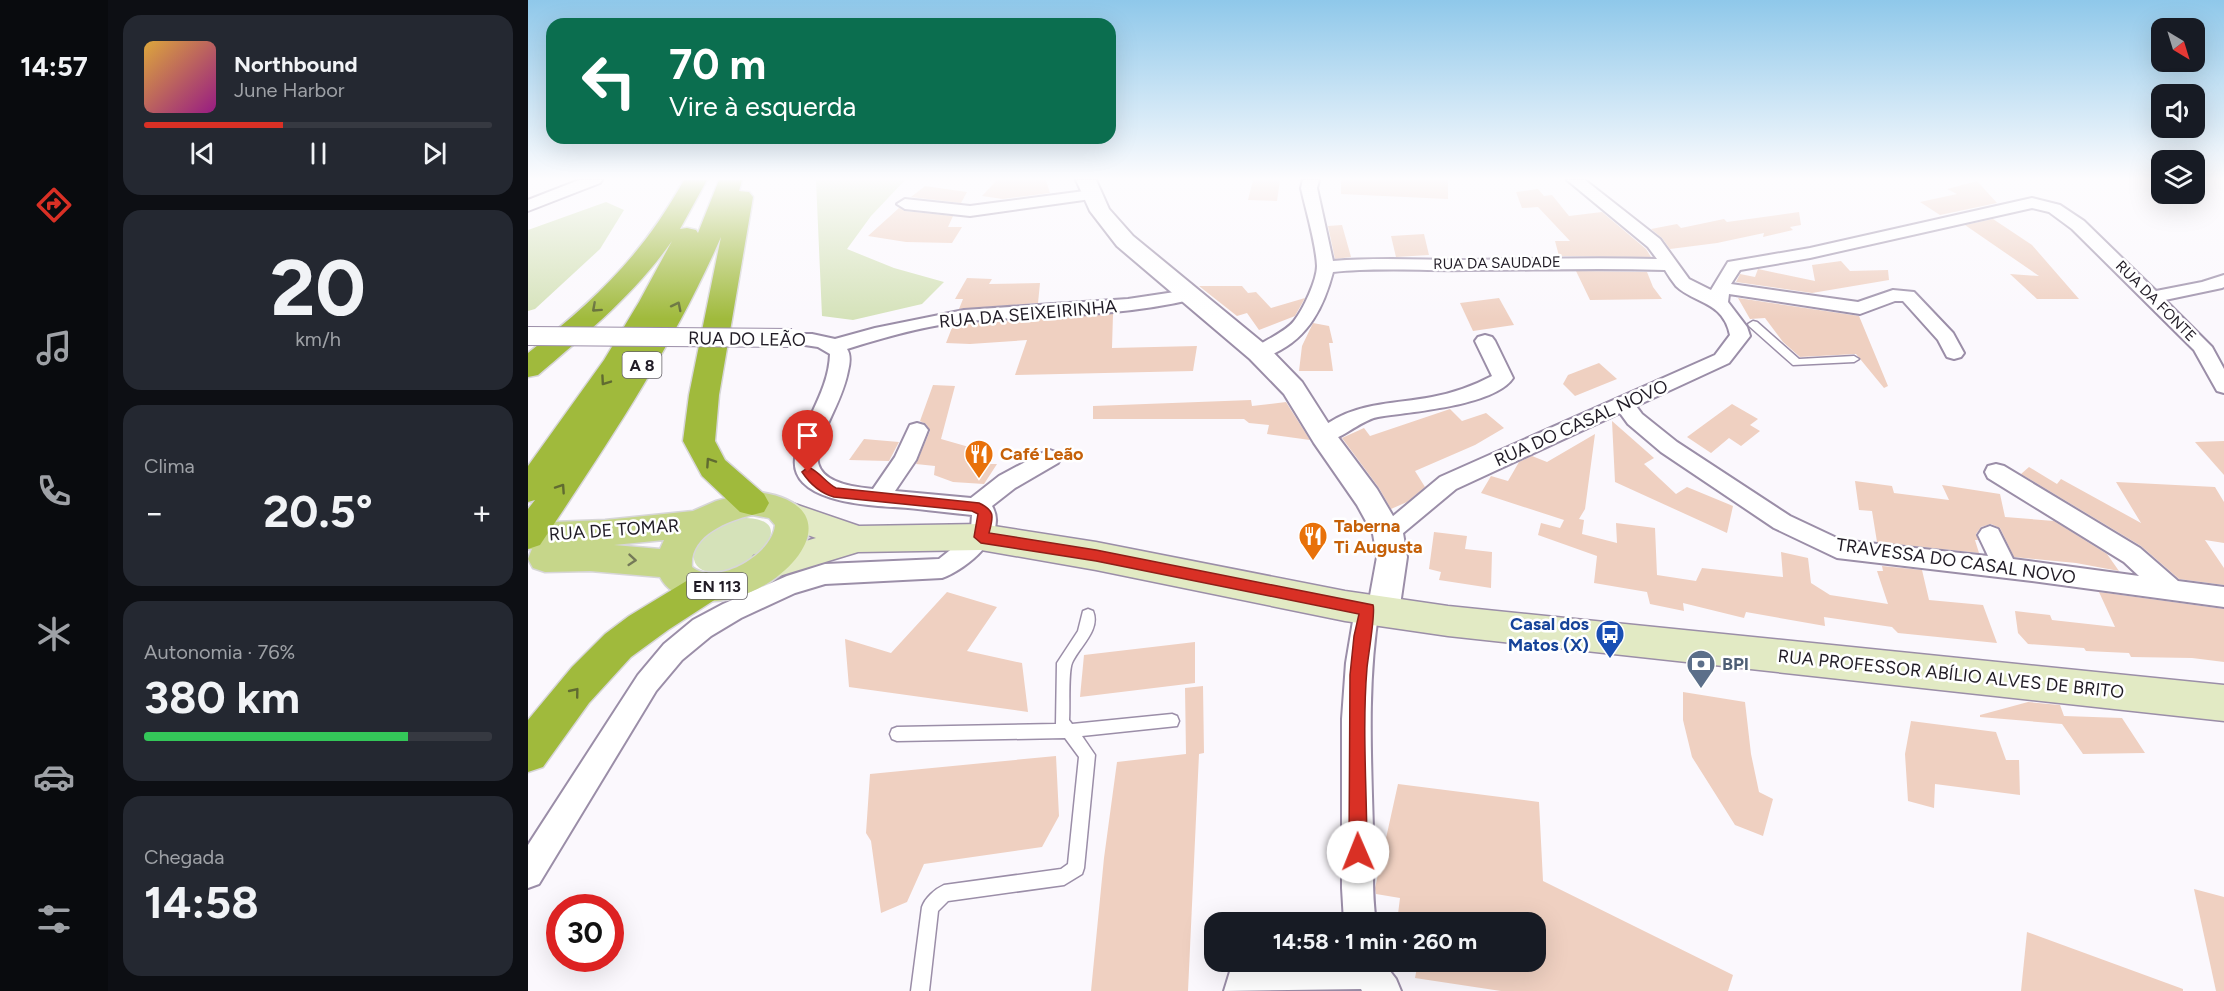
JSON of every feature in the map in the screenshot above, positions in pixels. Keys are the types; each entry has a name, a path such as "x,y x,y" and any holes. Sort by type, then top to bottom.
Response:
{"highway":[{"path":"528,368 613,293 661,239 669,226"},
{"name":"A 8","path":"528,490 616,366 678,253 689,226"},
{"name":"A 8","path":"528,536 609,417 668,323 706,248 714,226"},
{"path":"735,226 704,395 699,441 713,468 752,503"},
{"path":"528,753 578,688 608,655 633,634 706,587"}],"main road":[{"name":"RUA DE TOMAR","path":"528,559 700,523 734,507 752,503 780,508 789,515"},
{"name":"RUA PROFESSOR ABÍLIO ALVES DE BRITO","path":"789,515 858,539"},
{"name":"EN 113","path":"674,564 680,578 695,586 706,587 737,581 766,567 787,545 792,534 789,515"},
{"name":"RUA PROFESSOR ABÍLIO ALVES DE BRITO","path":"766,567 858,539 978,522 1096,556 1375,611 1454,622 2220,709"},
{"name":"RUA DE TOMAR","path":"528,536 598,545 674,564 680,543 700,523"}],"street":[{"path":"1112,226 1116,233 1260,354 1293,388 1323,436 1367,497 1388,534 1392,557 1375,611 1362,636 1358,675 1357,809 1360,912"},
{"path":"1260,354 1278,344 1301,325 1317,298 1326,267 1317,226"},
{"path":"1633,226 1654,243 1683,283 1720,294 1860,308 1893,295 1908,296 1946,336 1954,353"},
{"name":"RUA DA FONTE","path":"1720,294 1734,266 1810,253 1929,226"},
{"name":"RUA DA FONTE","path":"2079,226 2202,347 2224,386"},
{"name":"RUA DA SAUDADE","path":"1326,267 1367,263 1466,265 1585,262 1669,265"},
{"path":"2153,298 2175,291 2212,287 2224,280"},
{"name":"RUA DO CASAL NOVO","path":"1388,534 1448,483 1722,359 1740,336 1738,327 1720,294"},
{"name":"RUA DA SEIXEIRINHA","path":"834,346 875,334 964,316 1128,305 1188,295"},
{"name":"RUA DO LEÃO","path":"528,336 792,339 825,342 834,346"},
{"path":"1323,436 1347,420 1372,411 1431,404 1478,392 1503,378 1485,341"},
{"path":"834,346 840,354 841,363 810,440 806,462 814,480 834,492 879,497 978,522"},
{"name":"TRAVESSA DO CASAL NOVO","path":"1624,404 1635,419 1679,453 1782,522 1838,549 2224,597"},
{"path":"879,497 905,460 917,430"},
{"path":"528,873 647,683 673,652 691,636 717,619 751,602 787,586 825,574 942,568 956,560 978,522 1007,482 1050,458"},
{"path":"1996,472 2132,555 2172,590"},
{"path":"1990,535 2005,568"},
{"path":"1241,991 1244,977 1373,975"}],"lane":[{"path":"1753,324 1797,363 1854,359"},
{"path":"920,991 930,907 944,893 1064,877 1076,868 1087,755 1062,722 1064,663 1084,633 1088,615"},
{"path":"897,734 1068,731 1172,721"}],"green space":[{"path":"538,226 614,226 600,249 535,309 528,311 528,230"},
{"path":"818,226 864,226 847,249 894,268 944,282 922,304 853,320 822,316"},
{"path":"741,518 760,520 769,526 771,535 766,546 756,556 730,571 708,572 697,566 694,561 695,549 708,533"}],"building":[{"path":"879,226 962,227 952,243 906,242 868,236"},
{"path":"1328,226 1342,226 1351,257 1335,259"},
{"path":"1556,226 1619,226 1646,249 1651,257 1559,256 1555,241 1570,241"},
{"path":"1665,226 1794,226 1790,227 1793,230 1763,237 1764,233 1717,243 1670,249 1651,229"},
{"path":"1967,226 2004,226 2032,245 2079,299 2037,299 2010,274 2039,276"},
{"path":"1424,234 1429,255 1396,257 1391,236"},
{"path":"1841,261 1850,271 1888,270 1889,280 1812,293 1736,282 1740,274 1755,277 1758,269 1815,281 1812,265"},
{"path":"1576,271 1647,272 1653,287 1662,299 1590,300"},
{"path":"967,278 992,279 989,284 1040,283 1038,303 959,309 963,299 955,299"},
{"path":"1199,286 1242,286 1248,293 1256,292 1271,308 1305,298 1295,316 1259,330 1247,313 1237,316"},
{"path":"1499,298 1514,325 1473,331 1460,303"},
{"path":"1738,298 1859,316 1888,386 1884,388 1856,354 1800,357 1783,342 1765,318 1750,319"},
{"path":"1113,314 1112,348 1197,346 1193,371 1015,375 1027,340 970,344 946,343 953,325"},
{"path":"1313,323 1329,326 1333,343 1329,343 1333,371 1299,371 1302,346"},
{"path":"1599,363 1617,379 1575,396 1563,384 1568,375"},
{"path":"933,385 955,386 941,439 990,453 985,464 997,464 984,484 953,482 934,475 935,466 916,464 930,431 926,424 920,421"},
{"path":"1251,400 1252,406 1286,402 1310,440 1267,434 1269,425 1249,423 1244,419 1093,419 1093,406"},
{"path":"1732,404 1758,419 1750,425 1760,431 1741,446 1729,438 1711,453 1687,437"},
{"path":"1450,409 1462,421 1486,413 1504,428 1475,445 1415,471 1425,487 1407,502 1391,509 1379,488 1342,438 1364,428 1370,436"},
{"path":"1612,421 1654,458 1644,464 1676,494 1687,487 1733,506 1727,533 1615,482"},
{"path":"1595,434 1585,509 1579,519 1584,520 1582,534 1617,543 1616,523 1655,528 1657,575 1696,581 1702,568 1783,577 1781,552 1808,558 1811,583 1830,595 1888,604 1877,571 1883,571 1882,566 1922,570 1929,600 1983,605 1997,643 1898,633 1892,627 1824,617 1825,626 1746,612 1744,618 1683,603 1684,611 1650,604 1647,592 1594,583 1597,556 1538,535 1541,523 1560,528 1564,520 1481,493 1491,476 1508,481 1519,462 1532,456 1547,462"},
{"path":"864,439 899,442 889,461 849,460"},
{"path":"2224,441 2224,475 2195,442"},
{"path":"2029,467 2057,484 2061,479 2141,523 2116,482 2215,487 2224,502 2224,543 2205,540 2224,568 2224,585 2179,579 2141,546 2021,474"},
{"path":"1855,481 1892,486 1894,493 1949,500 1942,485 2000,494 2005,517 2054,521 2107,554 2119,571 2076,563 2014,557 2000,528 1991,524 1981,527 1976,534 1978,540 1975,540 1979,553 1877,542 1872,511 1859,510"},
{"path":"1434,532 1467,536 1465,549 1492,552 1491,588 1439,580 1441,572 1429,569"},
{"path":"947,592 997,607 967,651 1022,663 1028,712 849,687 845,639 891,653"},
{"path":"2099,592 2224,609 2224,662 2192,658 2131,657 2129,653 2086,651 2084,648 2028,644 2018,633 2015,611 2050,615 2052,620 2115,627"},
{"path":"1195,642 1195,683 1080,697 1084,655"},
{"path":"1203,686 1204,753 1199,754 1188,991 1091,991 1104,858 1117,762 1186,754 1185,688"},
{"path":"1683,692 1745,702 1751,754 1759,792 1773,799 1763,836 1735,825 1692,757 1683,720"},
{"path":"2028,702 2060,705 2064,716 2122,718 2145,753 2083,754 2062,724 1980,717 1980,715"},
{"path":"1911,721 1996,732 2006,760 2019,760 2020,795 1935,784 1934,808 1908,801 1905,754"},
{"path":"1056,756 1059,816 1042,847 924,864 907,902 881,913 871,841 866,833 870,774"},
{"path":"1398,784 1539,802 1543,881 1733,975 1728,991 1501,991 1415,978 1416,972 1546,972 1546,912 1398,912 1400,898 1376,894 1375,888"},
{"path":"2194,889 2224,897 2224,991 2216,991"},
{"path":"2027,932 2183,989 2183,991 2021,991"}],"place":[{"name":"Café Leão","path":"979,480"},
{"name":"Taberna Ti Augusta","path":"1313,562"},
{"name":"Casal dos Matos (X)","path":"1610,660"},
{"name":"BPI","path":"1701,690"}],"route":[{"path":"808,472 822,487 834,492 975,507 984,511 986,520 981,537 1096,556 1367,609 1358,675 1358,852"}]}
